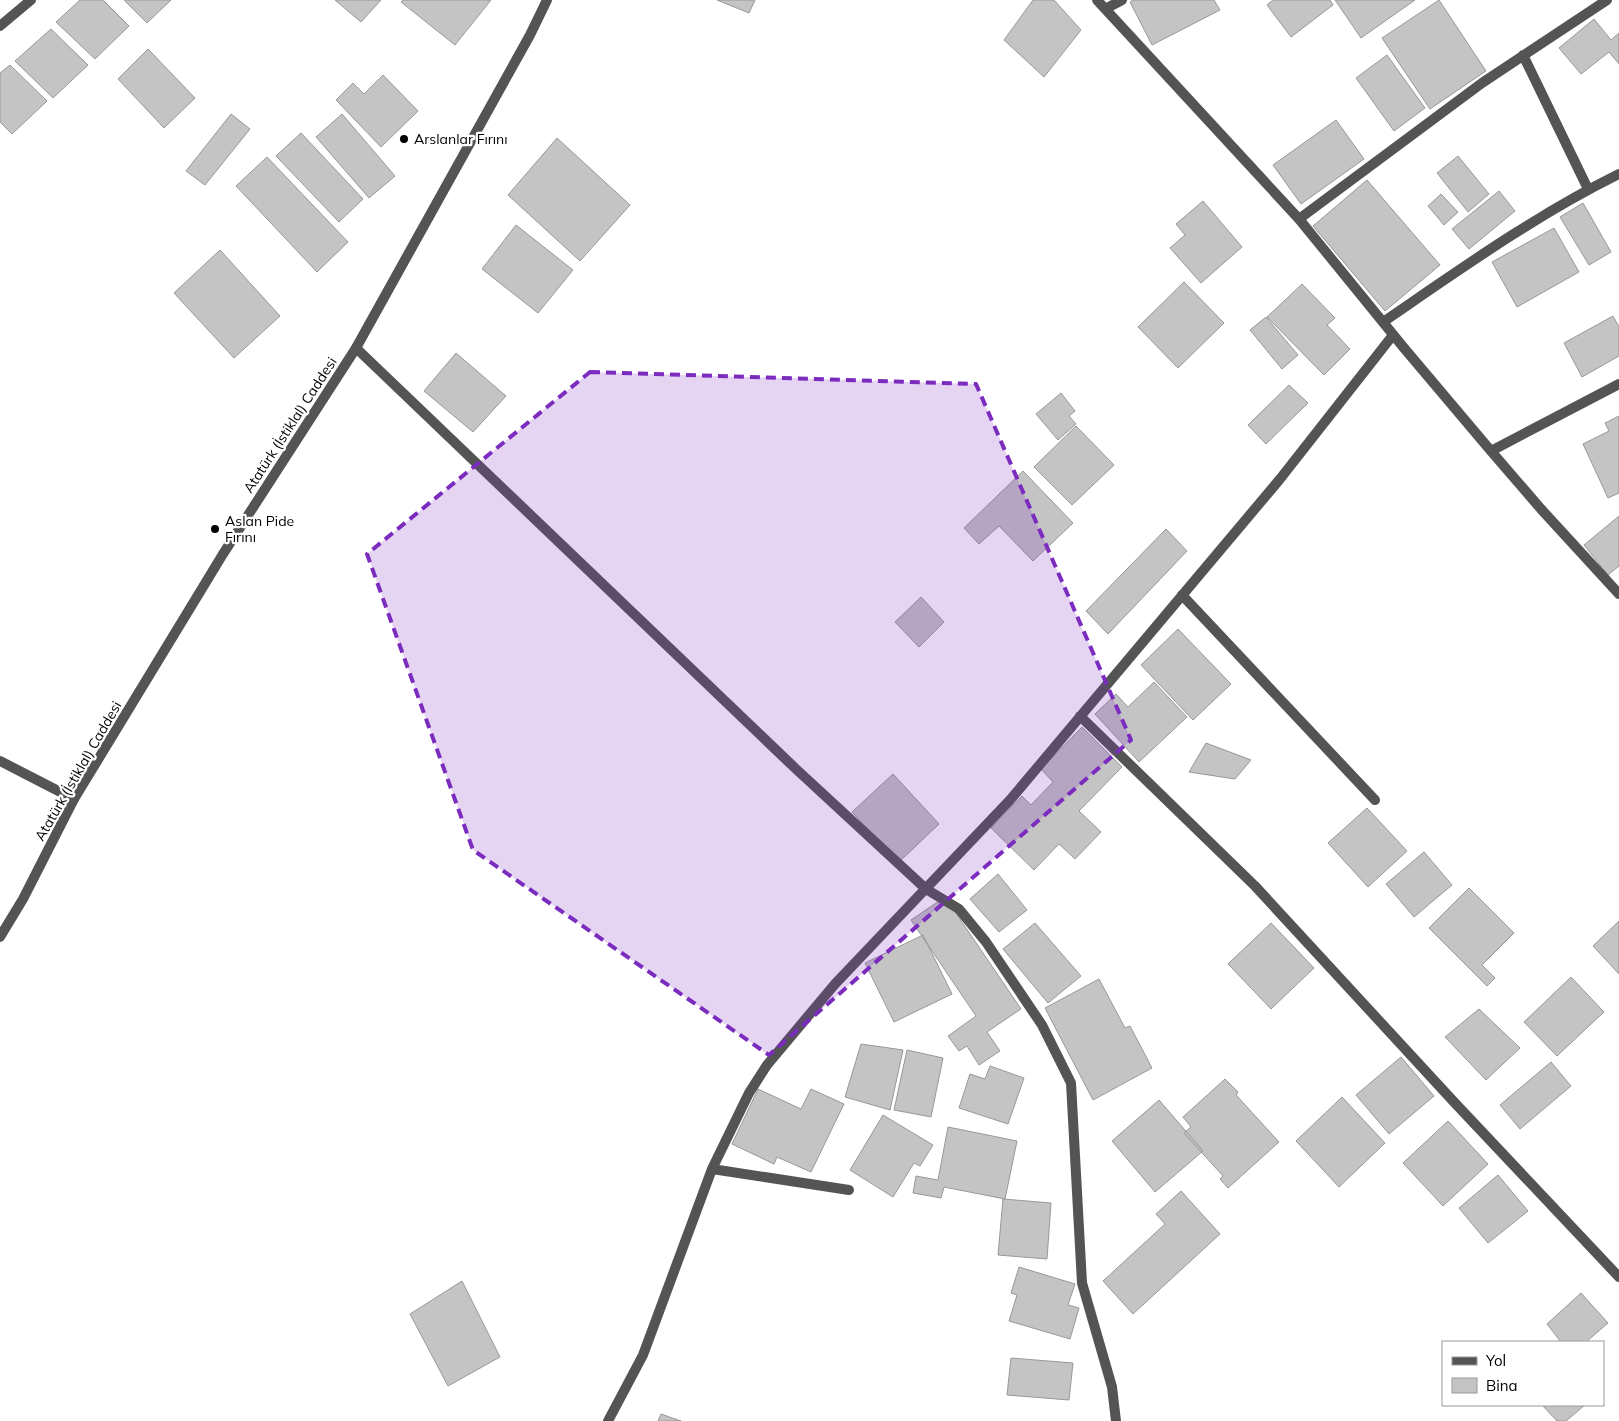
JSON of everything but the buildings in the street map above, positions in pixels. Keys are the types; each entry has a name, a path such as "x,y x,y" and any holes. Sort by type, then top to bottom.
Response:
{"street":[{"path":"0,26 31,0"},
{"name":"Atatürk (İstiklal) Caddesi","path":"0,937 23,899 74,799 223,554 356,348 525,44 547,0"},
{"path":"1098,0 1299,219 1393,335 1491,451 1619,594"},
{"path":"1107,8 1122,0"},
{"path":"1299,219 1482,83 1607,0"},
{"path":"1523,55 1588,189"},
{"path":"1383,322 1475,259 1588,189 1619,174"},
{"path":"608,1421 643,1355 712,1169 749,1093 768,1065 835,984 1010,800 1280,479 1393,335"},
{"path":"356,348 796,769 926,889 959,909 986,942 1042,1024 1071,1083 1082,1282 1112,1387 1116,1421"},
{"path":"1491,451 1619,384"},
{"path":"1182,595 1376,800"},
{"path":"1080,716 1255,886 1454,1102 1619,1277"},
{"path":"0,761 74,799"},
{"path":"712,1169 849,1190"}],"highlighted area":[{"path":"590,372 976,384 1131,740 769,1055 473,850 367,554"}],"place":[{"name":"Arslanlar Fırını","path":"404,139"},
{"name":"Aslan Pide Fırını","path":"215,529"}]}
